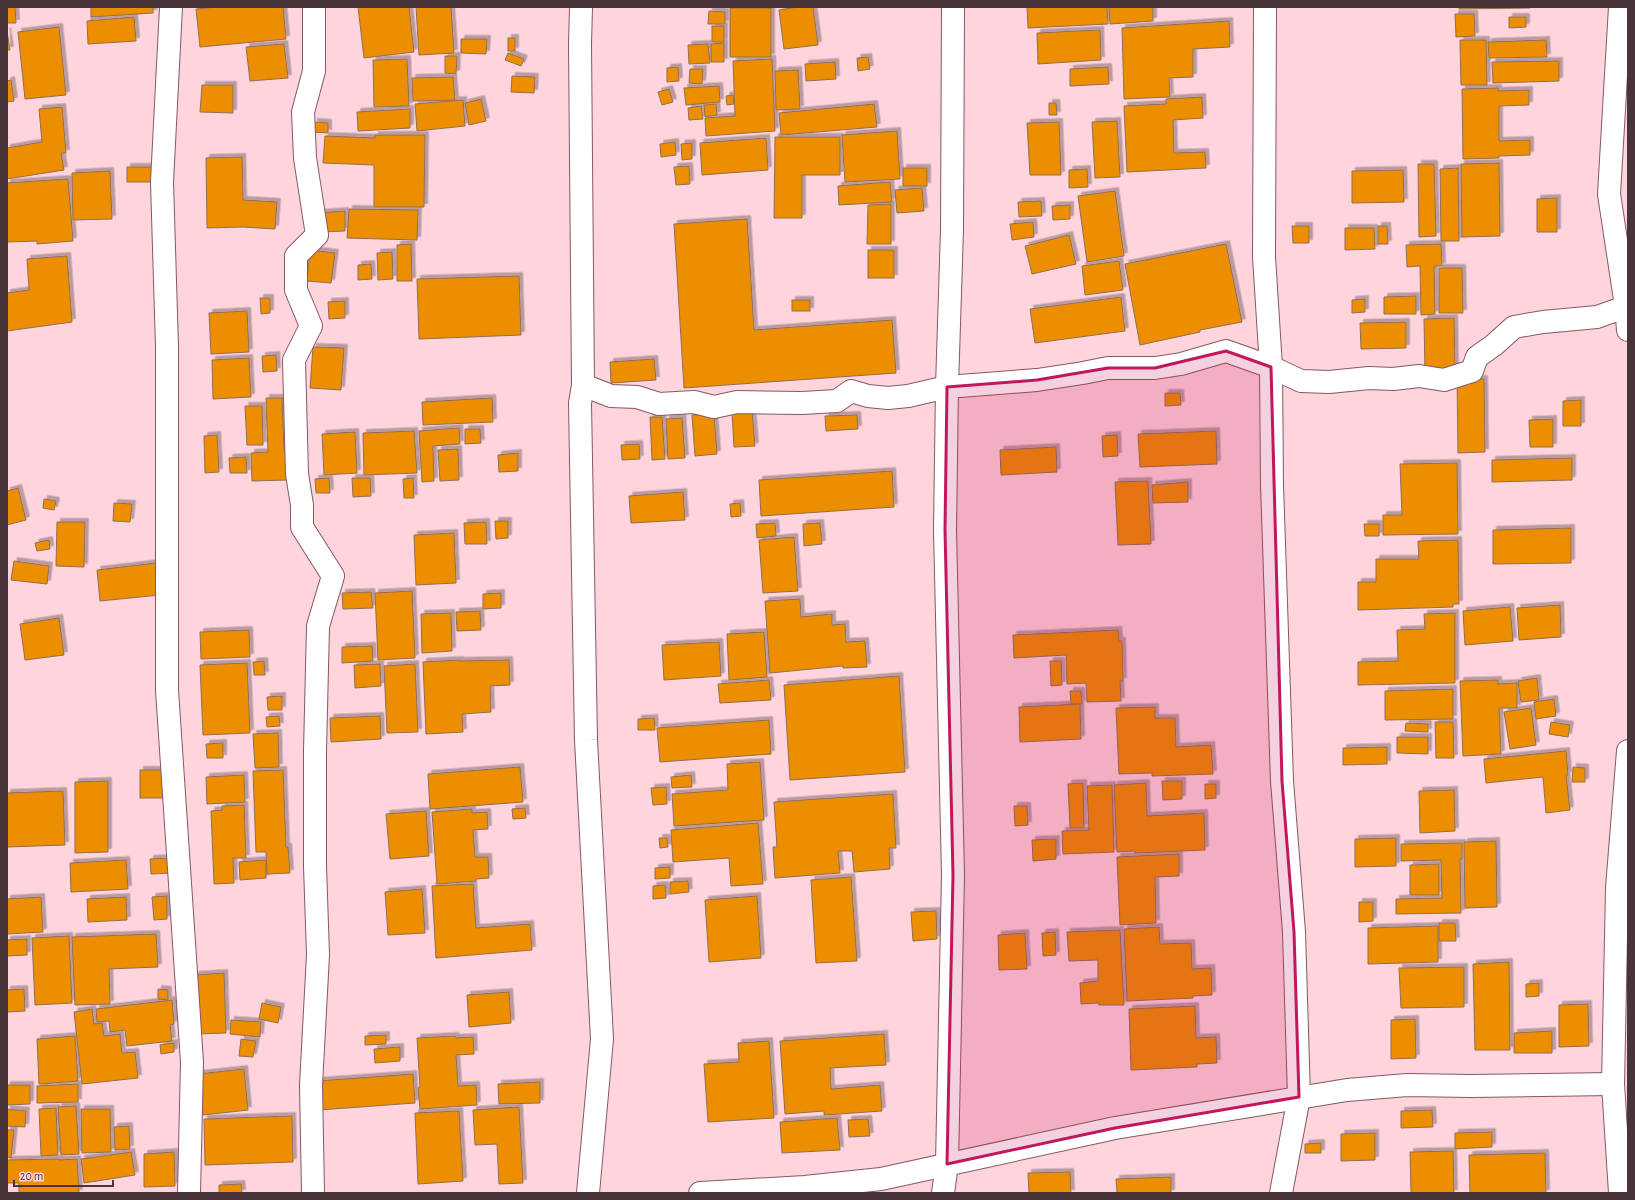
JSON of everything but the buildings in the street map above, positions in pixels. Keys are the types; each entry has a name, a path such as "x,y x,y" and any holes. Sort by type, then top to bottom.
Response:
{"street":[{"path":"171,7 162,182 167,346 167,690 192,1062 189,1193"},
{"path":"313,1193 311,1085 318,955 315,866 315,751 318,626 333,576 302,527 302,505 296,474 294,360 311,326 296,290 296,256 317,235 305,158 303,112 314,71 314,7"},
{"path":"582,7 580,44 583,385 580,403 586,740 602,1039 588,1193"},
{"path":"943,1193 947,1164 953,875 945,530 947,387 952,230 953,7"},
{"path":"1265,7 1264,257 1270,367 1272,492 1282,781 1294,932 1299,1097 1281,1193"},
{"path":"1620,7 1609,194 1627,306 1628,330"},
{"path":"583,385 610,396 638,397 658,404 694,402 714,407 737,402 802,403 837,401 851,391 868,396 888,398 908,396 947,387 1037,380 1108,368 1155,368 1181,364 1226,351 1270,367 1301,381 1329,382 1369,378 1393,379 1419,376 1444,380 1472,371 1477,357 1514,327 1543,322 1596,317 1627,306"},
{"path":"1620,1193 1622,1140 1613,1084 1618,888 1628,751"},
{"path":"700,1193 805,1187 881,1179 1115,1128 1347,1090 1407,1085 1471,1086 1613,1084"}],"highlighted area":[{"path":"1226,351 1271,367 1282,781 1294,932 1299,1097 1115,1128 947,1164 953,875 945,530 947,387 1037,380 1108,368 1155,368"}]}
